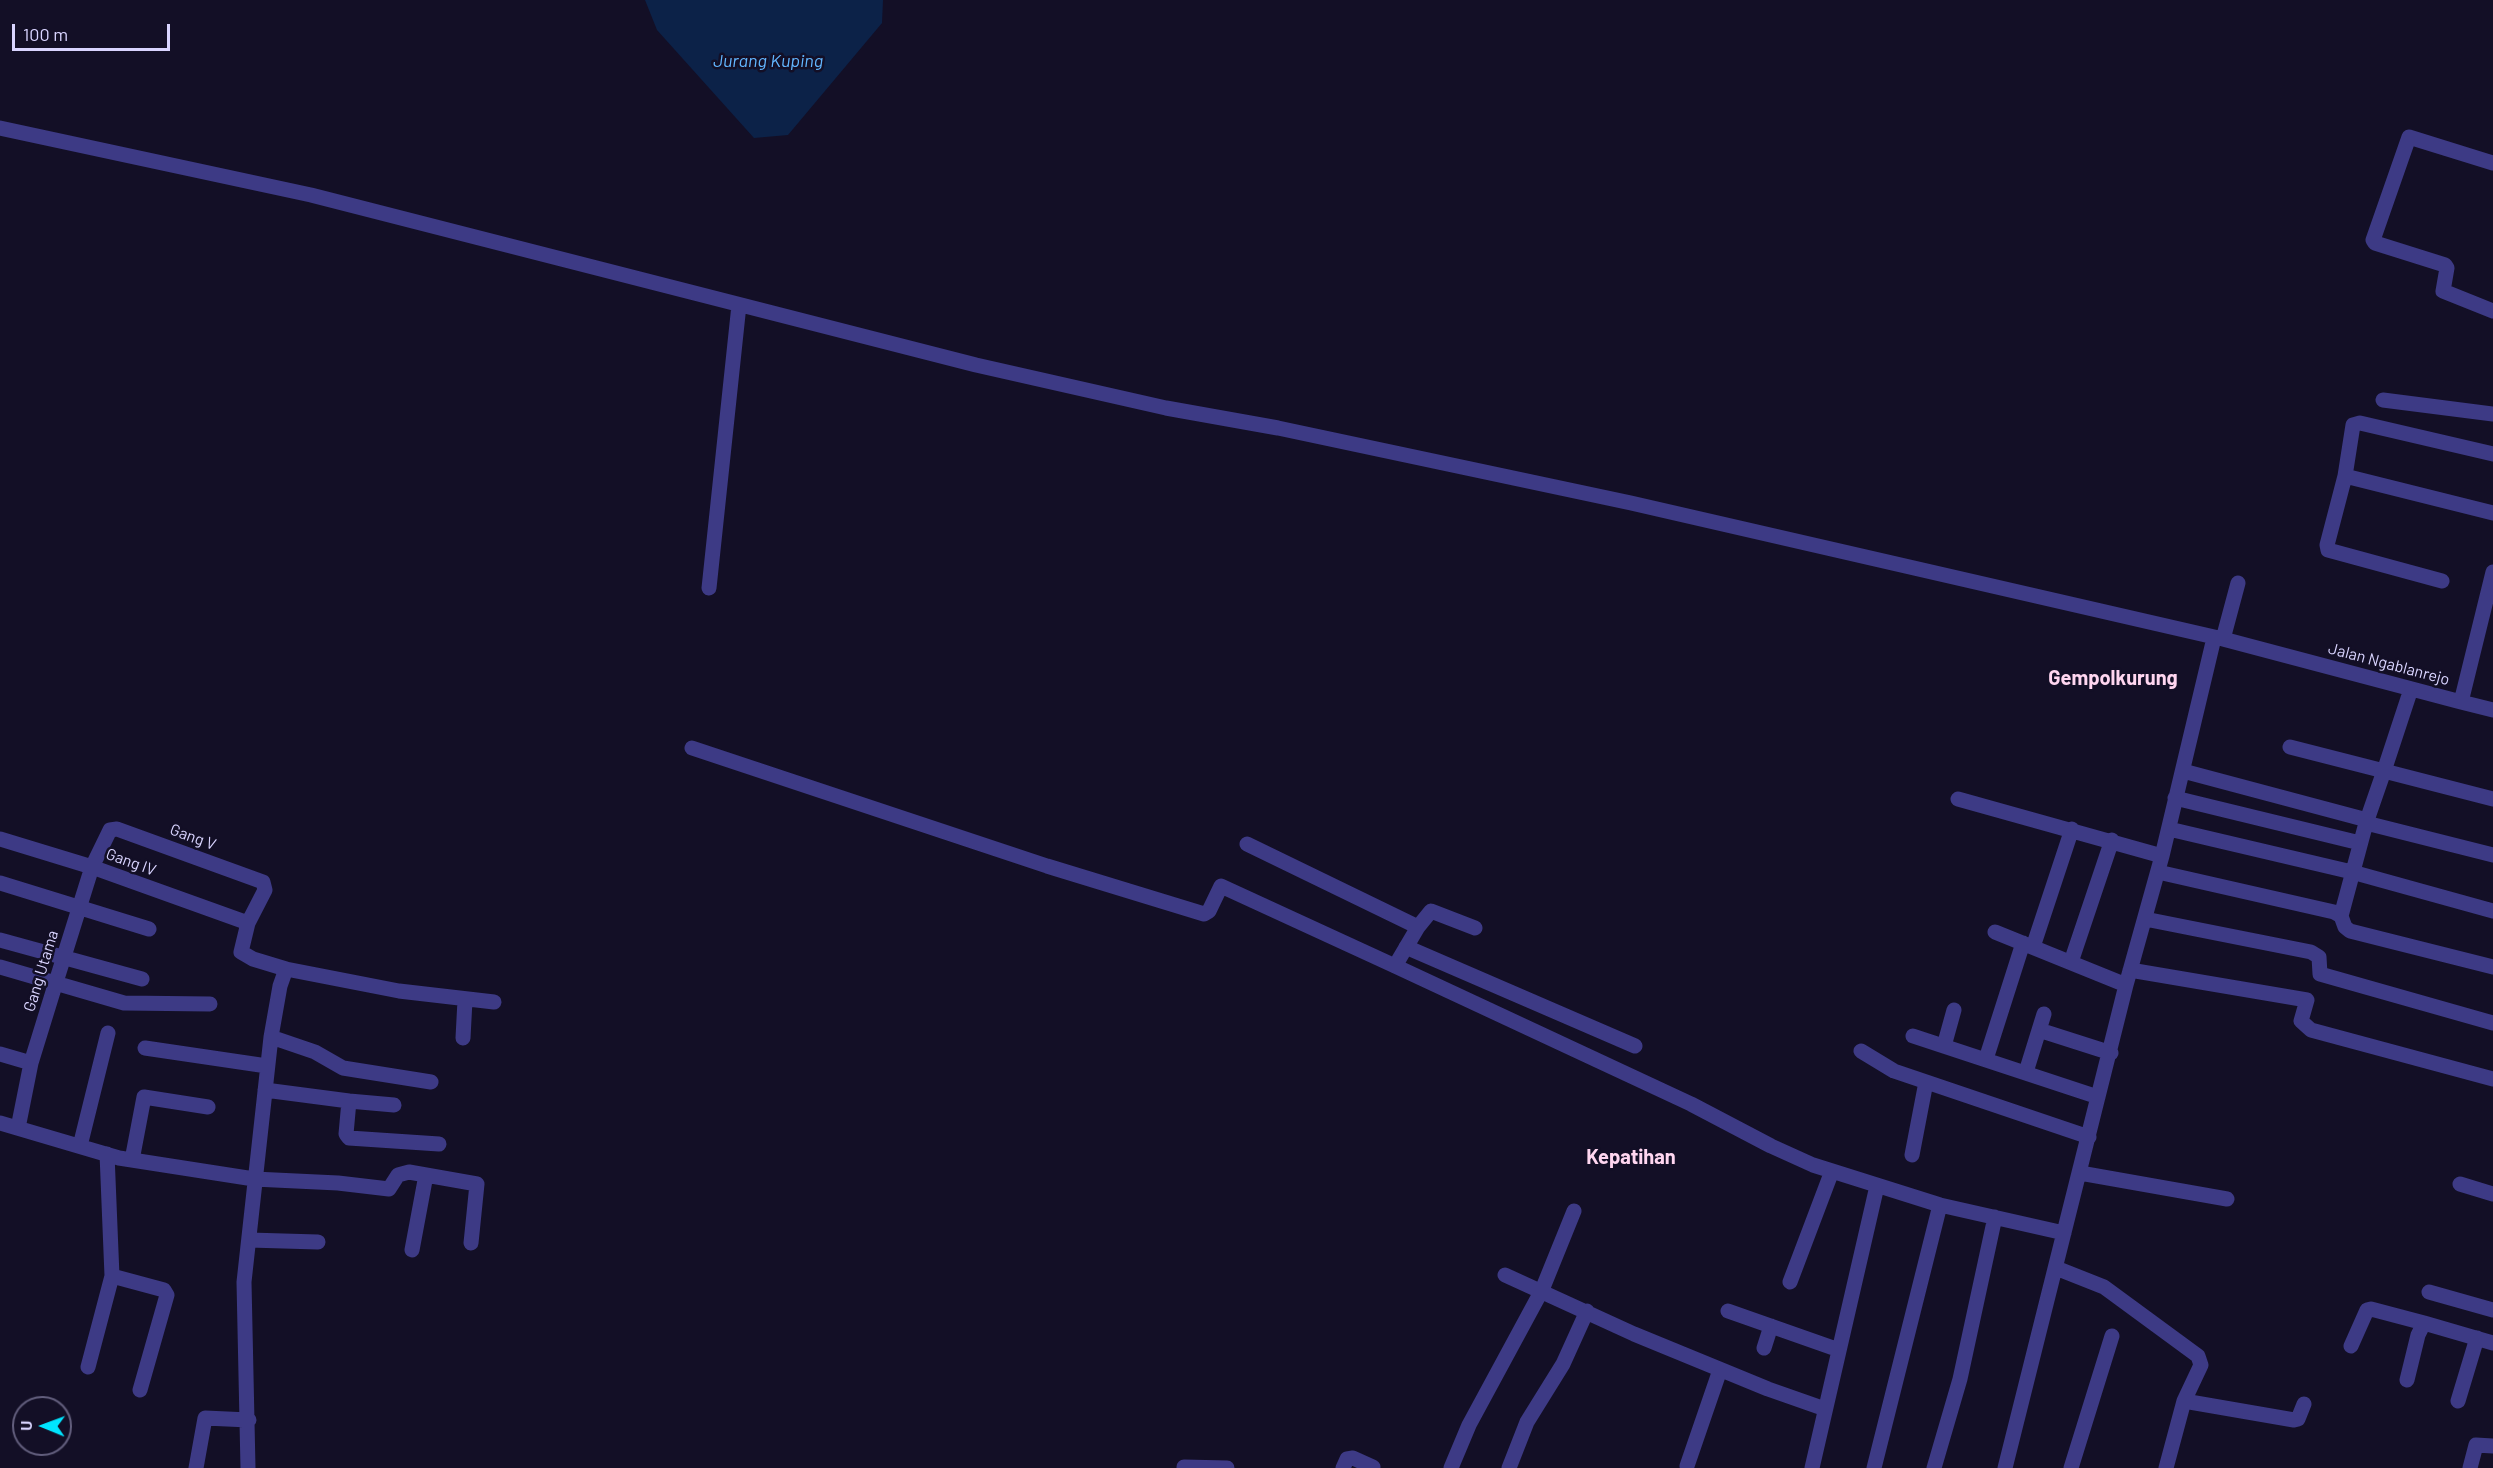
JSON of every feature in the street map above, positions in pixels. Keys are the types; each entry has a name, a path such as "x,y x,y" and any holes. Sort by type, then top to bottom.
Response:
{"street":[{"name":"Jalan Ngablanrejo","path":"0,128 311,195 477,235 878,342 1037,379 1631,504 2218,638 2461,702 2493,572"},
{"path":"2493,163 2409,137 2373,240 2375,243 2445,265 2447,268 2443,291 2493,311"},
{"path":"709,588 739,305"},
{"path":"2383,400 2493,414"},
{"path":"2442,581 2328,550 2354,424 2356,422 2493,454"},
{"path":"2345,476 2493,513"},
{"path":"2005,1468 2111,1053 2128,977 2169,829 2175,798 2218,638 2238,583"},
{"path":"2411,689 2366,821 2341,916 2345,927 2350,931 2493,967"},
{"path":"2461,702 2493,710"},
{"path":"2290,747 2493,800"},
{"path":"692,748 1047,866 1204,915 1209,911 1221,886 1572,1048 1771,1146 1832,1171 1940,1205 2064,1233"},
{"path":"2183,771 2493,855"},
{"path":"2175,798 2360,843"},
{"path":"1958,799 2112,840 2162,856"},
{"name":"Gang V","path":"110,830 117,829 263,882 265,890 248,922"},
{"path":"1986,1059 2072,829"},
{"path":"2169,829 2352,872 2493,911"},
{"name":"Gang Utama","path":"18,1128 31,1063 64,955 92,867 110,830"},
{"name":"Gang IV","path":"0,839 92,867 248,922"},
{"path":"2071,962 2112,840"},
{"path":"1247,844 1418,927"},
{"path":"2158,872 2334,912 2341,916"},
{"path":"0,883 149,929"},
{"path":"1395,966 1418,927 1431,911 1475,928"},
{"path":"2145,919 2311,952 2319,957 2320,974 2307,1000 2301,1021 2311,1030 2493,1079"},
{"path":"248,922 241,948 243,954 286,969 399,992 494,1002"},
{"path":"1995,932 2071,962 2128,977 2307,1000"},
{"path":"0,940 64,955 142,979"},
{"path":"1406,948 1635,1046"},
{"path":"0,967 124,1003 210,1004"},
{"path":"248,1468 249,1420 244,1282 267,1066 286,969"},
{"path":"2320,974 2493,1023"},
{"path":"463,1038 465,1000"},
{"path":"1944,1046 1954,1010"},
{"path":"2026,1072 2044,1014"},
{"path":"1572,1048 1583,1025"},
{"path":"2039,1030 2111,1053"},
{"path":"80,1146 108,1033"},
{"path":"1913,1036 2098,1097"},
{"path":"271,1037 315,1052 343,1068 431,1082"},
{"path":"146,1048 267,1066"},
{"path":"1861,1051 1894,1071 2089,1137"},
{"path":"0,1054 31,1063"},
{"path":"1912,1155 1926,1082"},
{"path":"266,1090 394,1105"},
{"path":"132,1160 144,1097 208,1107"},
{"path":"349,1101 346,1134 348,1138 439,1144"},
{"path":"0,1123 132,1160 254,1179 338,1183 389,1189 403,1173 478,1184 471,1243"},
{"path":"88,1368 112,1276 107,1154"},
{"path":"1790,1282 1832,1171"},
{"path":"2080,1173 2228,1199"},
{"path":"412,1250 426,1175"},
{"path":"2460,1184 2493,1194"},
{"path":"1812,1468 1877,1186"},
{"path":"1874,1468 1940,1205"},
{"path":"1451,1468 1469,1425 1542,1290 1574,1211"},
{"path":"1934,1468 1960,1379 1995,1216"},
{"path":"249,1240 318,1242"},
{"path":"2056,1268 2104,1287 2198,1356 2201,1365 2184,1401 2166,1468"},
{"path":"1505,1275 1720,1370 1825,1409"},
{"path":"112,1276 164,1290 167,1295 140,1390"},
{"path":"2429,1292 2493,1310"},
{"path":"2351,1346 2367,1310 2371,1309 2493,1343"},
{"path":"1509,1468 1527,1422 1563,1364 1587,1311"},
{"path":"1728,1311 1839,1350"},
{"path":"2406,1380 2418,1335 2424,1323"},
{"path":"1764,1348 1771,1326"},
{"path":"2071,1468 2112,1336"},
{"path":"2458,1401 2477,1338"},
{"path":"1687,1466 1720,1370"},
{"path":"2184,1401 2294,1420 2298,1419 2304,1404"},
{"path":"196,1468 205,1418 249,1420"},
{"path":"2470,1468 2476,1445 2493,1446"},
{"path":"1343,1468 1347,1460 1353,1458 1373,1467"},
{"path":"1184,1467 1227,1468"}],"water":[{"name":"Jurang Kuping","path":"645,0 883,0 882,23 788,135 754,138 657,30"}],"district":[{"name":"Gempolkurung","path":"2113,678"},
{"name":"Kepatihan","path":"1631,1157"}]}
